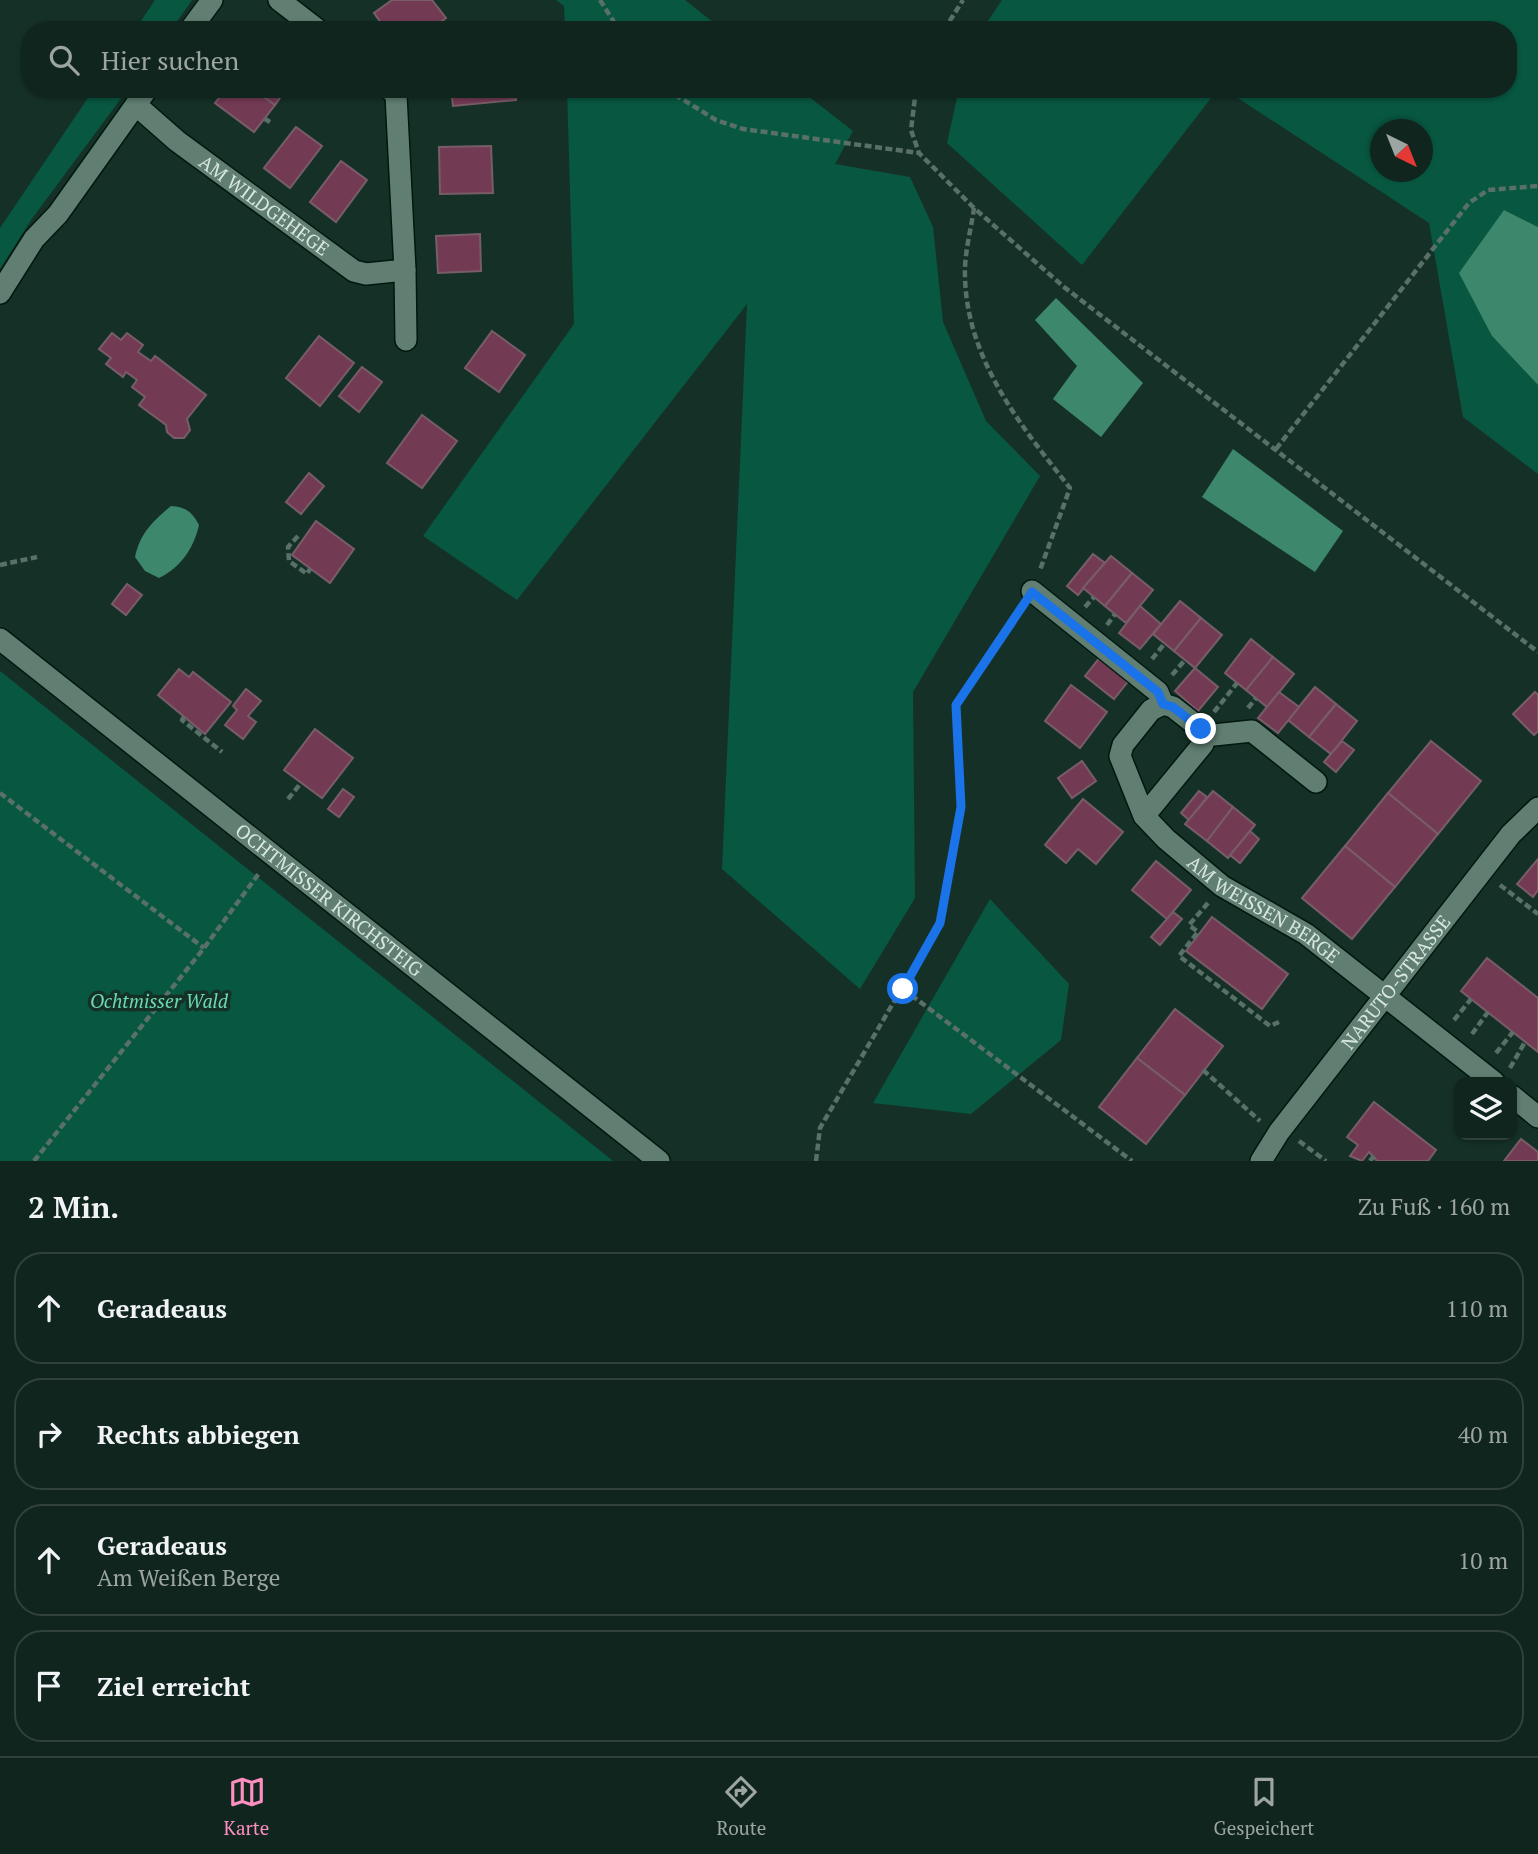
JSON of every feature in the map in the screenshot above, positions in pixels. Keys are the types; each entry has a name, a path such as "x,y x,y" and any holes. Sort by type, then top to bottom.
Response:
{"street":[{"path":"197,21 212,0"},
{"path":"279,0 306,21"},
{"name":"AM WILDGEHEGE","path":"0,293 33,239 58,214 141,98"},
{"name":"AM WILDGEHEGE","path":"143,98 177,141 354,271 366,274 405,270"},
{"path":"396,98 406,340"},
{"path":"1032,592 1158,692 1163,704 1173,707 1202,733 1203,744 1144,816"},
{"name":"OCHTMISSER KIRCHSTEIG","path":"0,639 659,1161"},
{"name":"AM WEISSEN BERGE","path":"1163,704 1151,710 1123,745 1121,756 1144,816 1166,839 1222,886 1307,934 1386,997 1499,1077"},
{"path":"1202,733 1252,731 1316,782"},
{"name":"NARUTO-STRASSE","path":"1261,1161 1279,1132 1511,834 1538,808"},
{"path":"1517,1101 1538,1117"}],"path":[{"path":"600,0 613,21"},
{"path":"950,21 963,0"},
{"path":"681,98 716,120 743,129 919,153"},
{"path":"915,98 911,130 919,153 974,208 1064,287 1538,652"},
{"path":"1276,449 1469,203 1488,190 1538,186"},
{"path":"816,1161 820,1128 940,923 961,807 956,705 1032,592 1070,488 1016,420 977,349 965,277 974,208"},
{"path":"298,536 288,547 289,561 307,574 310,569"},
{"path":"0,565 37,557"},
{"path":"1202,733 1237,683"},
{"path":"184,717 182,720 222,752"},
{"path":"288,799 301,783"},
{"path":"0,793 204,948"},
{"path":"34,1161 204,948 273,854"},
{"path":"1483,871 1538,914"},
{"path":"1222,886 1189,925 1198,932 1179,956 1270,1026 1279,1021"},
{"path":"1189,965 1195,958"},
{"path":"1206,978 1212,971"},
{"path":"1225,991 1230,984"},
{"path":"903,989 1132,1161"},
{"path":"1242,1004 1247,997"},
{"path":"1501,1077 1525,1042"}],"green space":[{"path":"155,0 192,0 177,21 141,21"},
{"path":"556,0 685,0 712,21 565,21 564,6"},
{"path":"1002,0 1538,0 1538,227 1504,210 1492,336 1538,385 1538,474 1463,417 1429,223 1238,98 1517,98 1517,21 988,21"},
{"path":"88,98 121,98 31,220 0,269 0,228"},
{"path":"567,98 811,98 853,131 835,164 910,177 933,227 943,322 986,421 1040,476 913,692 915,898 860,989 722,869 747,304 517,600 423,536 574,324"},
{"path":"957,98 1211,98 1082,265 947,143"},
{"name":"Ochtmisser Wald","path":"0,671 613,1161 0,1161"},
{"path":"990,899 1069,984 1061,1040 971,1114 873,1103"}],"shaded area":[{"path":"1504,210 1538,227 1538,385 1492,336 1459,273"},
{"path":"1056,298 1143,383 1101,437 1053,399 1077,366 1035,320"},
{"path":"1233,449 1343,531 1315,572 1202,497"},
{"path":"171,506 188,511 199,525 194,542 185,556 173,569 159,578 145,571 135,557 148,528"}],"building":[{"path":"392,0 432,0 446,18 442,21 380,21 374,13"},
{"path":"219,98 265,98 275,105 254,132 215,103"},
{"path":"265,98 280,98 275,105"},
{"path":"452,98 516,98 516,100 453,106"},
{"path":"296,127 322,146 290,188 264,168"},
{"path":"491,146 493,193 440,194 439,147"},
{"path":"341,161 367,180 336,222 310,202"},
{"path":"480,234 481,271 438,273 436,236"},
{"path":"492,331 525,355 499,392 465,368"},
{"path":"112,333 121,340 127,333 143,345 138,352 151,361 155,356 206,395 187,419 190,430 184,438 174,438 167,432 166,425 139,405 145,397 132,387 137,380 126,372 123,377 106,364 111,358 99,349"},
{"path":"319,336 354,363 320,406 286,378"},
{"path":"362,367 382,382 359,412 339,396"},
{"path":"422,415 457,441 422,488 387,463"},
{"path":"309,473 324,486 301,514 286,502"},
{"path":"316,521 354,549 330,583 292,555"},
{"path":"1093,554 1105,563 1078,595 1067,586"},
{"path":"1111,556 1132,573 1105,606 1083,588"},
{"path":"1132,573 1153,590 1126,623 1105,606"},
{"path":"127,584 142,595 126,615 112,604"},
{"path":"1180,601 1201,618 1174,651 1153,634"},
{"path":"1140,606 1161,624 1140,649 1119,633"},
{"path":"1201,618 1222,635 1195,668 1174,651"},
{"path":"1251,639 1273,657 1246,690 1225,673"},
{"path":"1101,656 1130,679 1114,699 1085,676"},
{"path":"1273,657 1294,674 1267,707 1246,690"},
{"path":"1195,668 1218,687 1198,711 1175,691"},
{"path":"179,669 189,677 193,672 231,702 205,734 158,695"},
{"path":"1071,685 1107,712 1080,748 1045,721"},
{"path":"1315,687 1336,704 1309,737 1288,720"},
{"path":"246,689 261,701 248,716 256,722 243,739 225,725 237,710 233,706"},
{"path":"1279,692 1299,707 1278,733 1258,718"},
{"path":"1535,692 1538,695 1538,731 1534,735 1513,714"},
{"path":"1336,704 1357,721 1331,754 1309,737"},
{"path":"315,729 353,758 322,798 284,770"},
{"path":"1342,741 1354,750 1336,772 1324,762"},
{"path":"1431,741 1481,781 1438,834 1388,793"},
{"path":"1082,761 1096,781 1072,798 1058,778"},
{"path":"343,789 354,797 339,817 328,809"},
{"path":"1199,791 1207,797 1189,820 1181,813"},
{"path":"1213,791 1233,807 1207,841 1185,824"},
{"path":"1388,793 1438,834 1395,887 1345,846"},
{"path":"1083,799 1123,832 1096,864 1078,849 1066,863 1045,845"},
{"path":"1233,807 1255,825 1228,858 1207,841"},
{"path":"1250,831 1259,839 1240,863 1230,855"},
{"path":"1345,846 1395,887 1352,939 1302,898"},
{"path":"1538,859 1538,890 1533,897 1517,884"},
{"path":"1156,861 1191,890 1167,919 1132,890"},
{"path":"1173,912 1182,919 1160,945 1151,937"},
{"path":"1212,917 1288,974 1262,1009 1186,951"},
{"path":"1487,958 1538,998 1538,1052 1461,991"},
{"path":"1175,1009 1223,1046 1185,1095 1137,1058"},
{"path":"1137,1058 1185,1095 1146,1144 1099,1107"},
{"path":"1374,1102 1436,1150 1428,1161 1377,1161 1369,1152 1362,1161 1350,1156 1358,1145 1347,1137"},
{"path":"1521,1139 1538,1152 1538,1161 1504,1161"}],"route":[{"path":"903,989 940,923 961,807 956,705 1032,592 1158,692 1163,704 1173,707 1201,729"}]}
